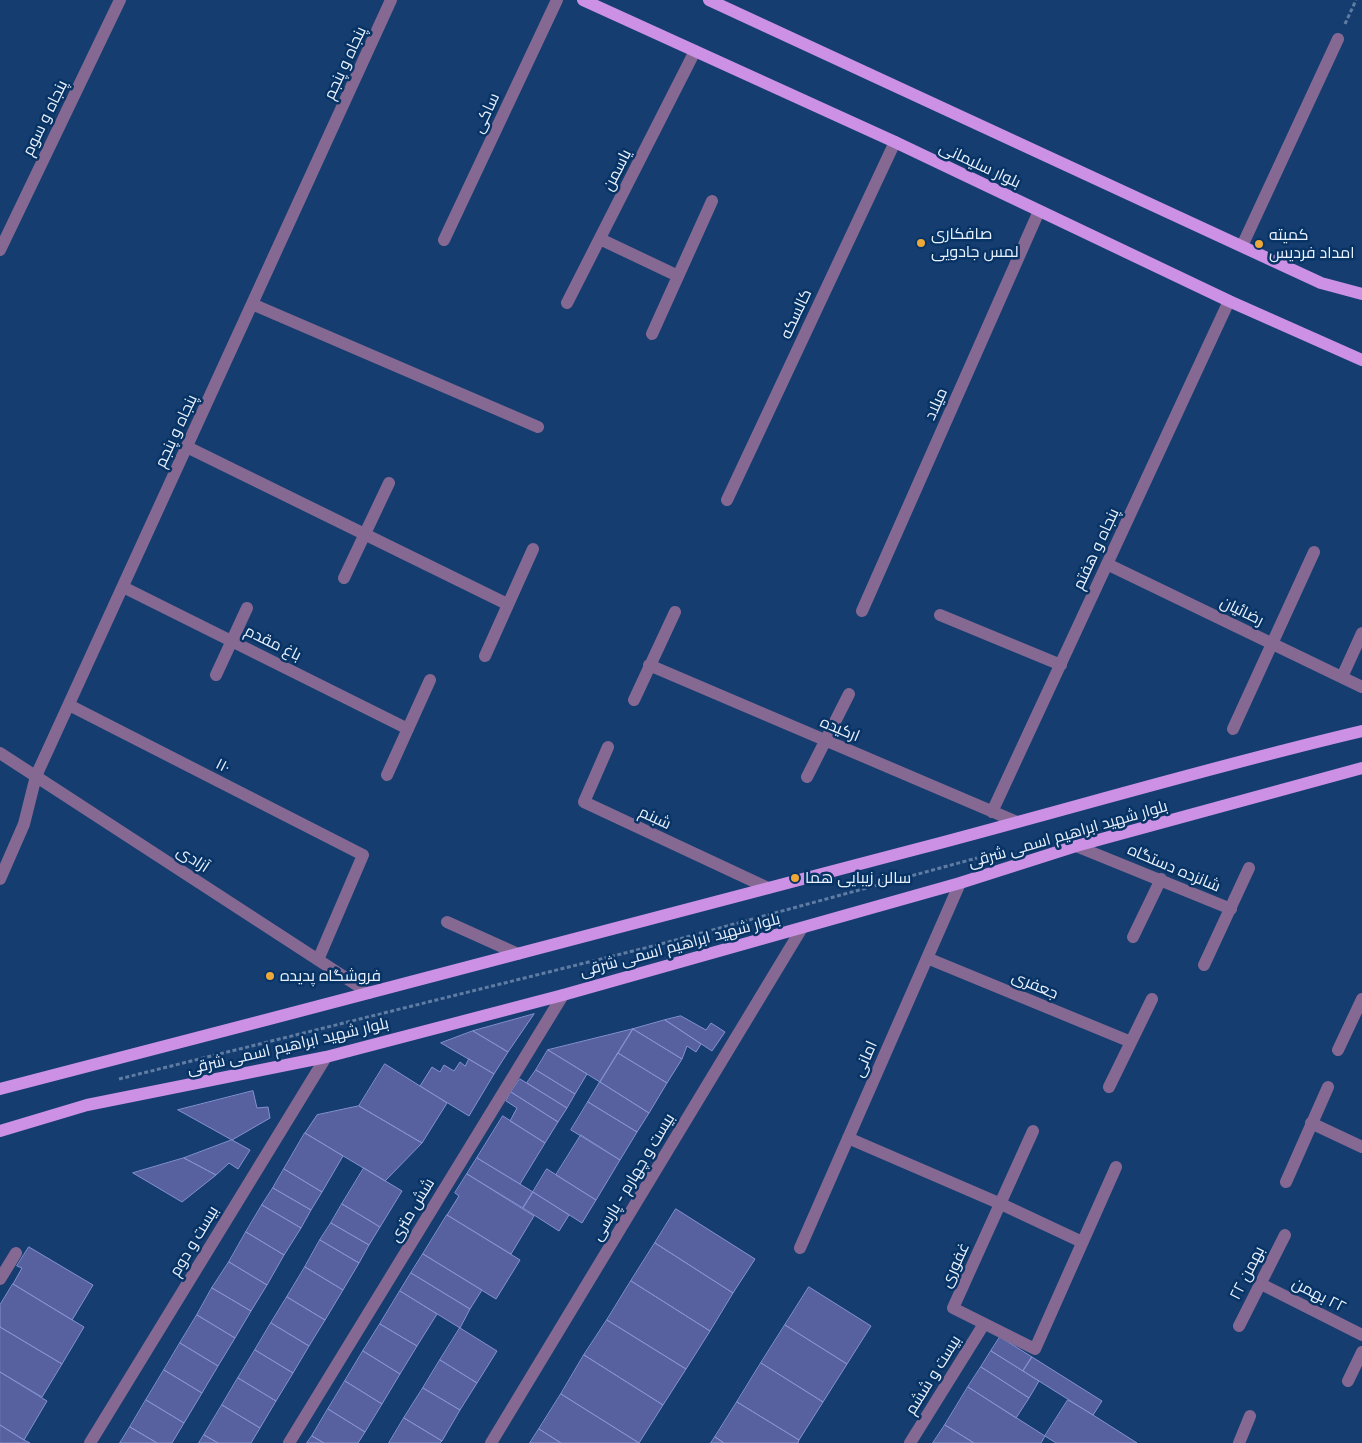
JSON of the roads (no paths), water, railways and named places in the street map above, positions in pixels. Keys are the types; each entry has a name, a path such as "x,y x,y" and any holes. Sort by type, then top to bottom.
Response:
{"main road":[{"name":"بلوار سلیمانی","path":"583,0 895,142 1039,211 1362,360"},
{"path":"709,0 1321,283 1362,294"},
{"name":"بلوار شهید ابراهیم اسمی شرقی","path":"0,1089 1215,770 1270,752 1362,731"},
{"name":"بلوار شهید ابراهیم اسمی شرقی","path":"0,1131 87,1105 326,1057 563,994 960,883 1076,846 1362,768"}],"street":[{"name":"پنجاه و سوم","path":"0,250 120,0"},
{"name":"پنجاه و پنجم","path":"0,878 24,824 36,776 391,0"},
{"name":"ساکی","path":"444,240 556,0"},
{"path":"1242,246 1338,39"},
{"name":"یاسمن","path":"568,304 695,51"},
{"name":"کالسکه","path":"727,500 895,142"},
{"path":"652,334 712,201"},
{"name":"میلاد","path":"862,611 1039,211"},
{"path":"600,239 678,276"},
{"name":"پنجاه و هفتم","path":"992,812 1230,300"},
{"path":"252,304 538,427"},
{"path":"187,447 508,604"},
{"path":"344,578 390,483"},
{"path":"485,656 533,549"},
{"path":"1234,729 1271,643 1314,552"},
{"name":"رضائیان","path":"1108,564 1362,687"},
{"name":"باغ مقدم","path":"123,587 408,729"},
{"path":"216,675 247,608"},
{"path":"634,700 675,612"},
{"path":"940,615 1061,665"},
{"path":"1342,677 1362,633"},
{"name":"ارکیده","path":"650,665 1017,822"},
{"path":"387,775 430,680"},
{"path":"807,777 849,694"},
{"name":"۱۱۰","path":"69,705 363,855 318,960"},
{"name":"شبنم","path":"608,747 584,802 768,888"},
{"name":"آزادی","path":"0,753 369,993"},
{"name":"شانزده دستگاه","path":"1076,846 1231,909"},
{"path":"1204,964 1250,868"},
{"path":"1133,937 1161,879"},
{"name":"امانی","path":"800,1248 960,883"},
{"path":"447,922 518,954"},
{"name":"بیست و چهارم - پارسی","path":"491,1443 802,928"},
{"name":"جعفری","path":"927,958 1131,1042"},
{"name":"شش متری","path":"289,1443 563,994"},
{"path":"1109,1087 1152,999"},
{"path":"1338,1050 1362,999"},
{"name":"بیست و دوم","path":"90,1443 326,1057"},
{"path":"1286,1182 1328,1087"},
{"path":"1311,1124 1362,1147"},
{"path":"1001,1204 1033,1131"},
{"path":"848,1138 1001,1204 1082,1242"},
{"path":"984,1324 1035,1349 1116,1167"},
{"name":"غفوری","path":"984,1324 953,1308 1001,1204"},
{"name":"۲۲ بهمن","path":"1239,1326 1285,1235"},
{"path":"0,1279 16,1253"},
{"name":"٢٢ بهمن","path":"1261,1284 1362,1335"},
{"name":"بیست و ششم","path":"910,1443 984,1324"},
{"path":"1348,1381 1362,1352"},
{"path":"1239,1443 1250,1416"}],"place":[{"name":"صافکاری لمس جادویی","path":"921,243"},
{"name":"کمیته امداد فردیس","path":"1259,244"},
{"name":"سالن زیبایی هما","path":"795,878"},
{"name":"فروشگاه پدیده","path":"270,976"}]}
